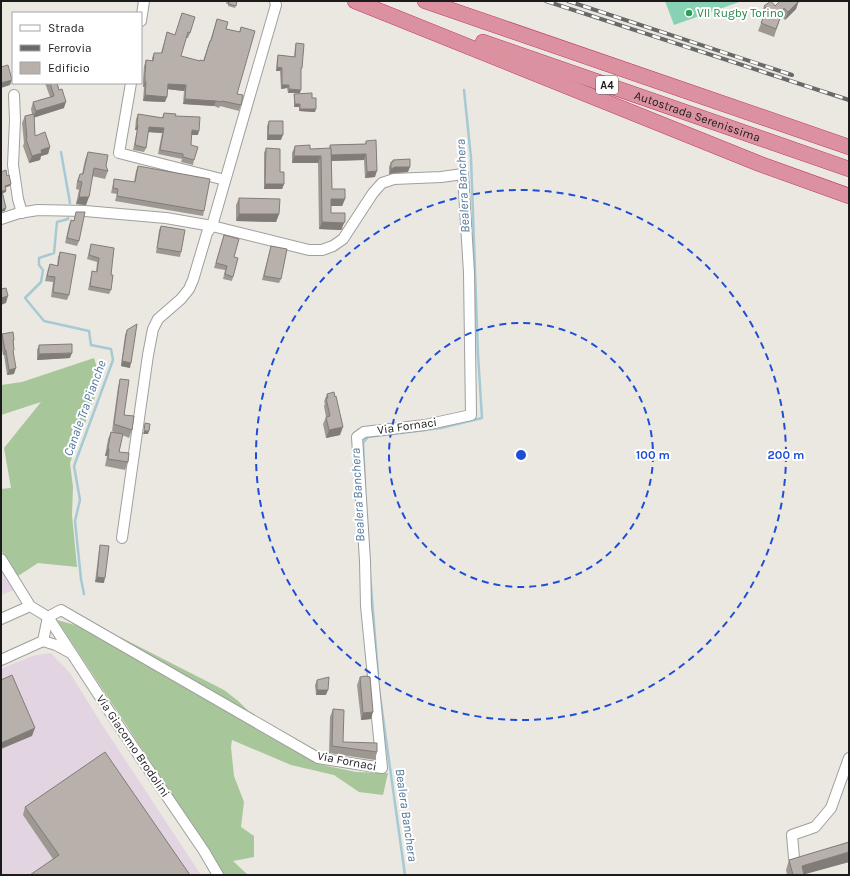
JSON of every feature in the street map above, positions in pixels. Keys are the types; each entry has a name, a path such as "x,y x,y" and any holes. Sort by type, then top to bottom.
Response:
{"highway":[{"path":"356,1 760,164 849,196"},
{"name":"Autostrada Serenissima","path":"365,1 849,169"},
{"name":"Autostrada Serenissima","path":"425,1 849,147"},
{"path":"796,129 840,133 849,136"}],"street":[{"path":"142,14 144,1"},
{"path":"122,538 148,355 154,329 158,319 182,299 193,280 207,233 212,226 276,5 275,1"},
{"path":"131,84 119,153 225,180"},
{"path":"14,95 15,120 13,165 18,199 22,213"},
{"name":"Via Fornaci","path":"48,617 61,610 318,758 382,768 366,606 365,561 357,437 364,432 425,425 471,415 469,274 463,174 441,177 394,179 382,183 373,193 342,239 333,246 322,250 309,250 212,226"},
{"path":"1,219 38,210 86,211 166,218 212,226"},
{"path":"1,559 30,606 48,617 43,641"},
{"path":"1,619 30,606"},
{"name":"Via Giacomo Brodolini","path":"48,617 116,723 204,851 218,875"},
{"path":"1,660 43,641 56,645 71,653"},
{"path":"794,858 792,835 815,827 831,808 849,758"}],"shaded area":[{"path":"1,570 14,590 1,595"},
{"path":"51,653 70,673 201,875 1,875 1,669 32,656"}],"green space":[{"name":"VII Rugby Torino","path":"665,1 742,1 674,25"},
{"path":"94,358 101,381 70,463 73,487 72,515 77,567 38,563 18,576 1,550 1,489 11,488 4,448 41,402 1,415 1,385 22,382"},
{"path":"57,620 122,638 224,690 237,700 282,743 318,764 356,772 388,773 383,795 359,792 334,775 291,765 232,740 231,747 234,776 244,802 241,827 254,836 254,857 233,861 248,875 224,875"}],"building":[{"path":"227,1 237,1 236,6 229,4"},
{"path":"771,1 775,6 780,1 799,1 788,12 784,8 776,29 761,23 767,9 764,6"},
{"path":"182,13 195,17 190,33 188,32 181,56 200,61 204,61 217,19 228,22 226,29 240,32 241,27 255,31 237,94 243,95 241,105 222,101 185,99 186,85 168,84 167,97 145,95 146,60 153,61 154,53 162,53 167,32 175,35"},
{"path":"296,43 304,44 301,68 301,90 289,89 289,85 282,85 282,68 277,67 278,55 295,57"},
{"path":"8,65 12,80 1,83 1,67"},
{"path":"50,84 57,84 59,90 62,89 66,102 36,111 33,102 54,96"},
{"path":"312,93 312,98 316,98 316,109 300,109 300,104 295,104 294,94"},
{"path":"164,113 176,114 175,116 200,117 199,131 192,130 191,145 198,147 194,160 183,157 183,154 160,150 164,128 149,127 146,148 135,145 138,114 163,118"},
{"path":"34,114 35,136 45,132 50,147 41,150 42,153 32,156 26,139 25,116"},
{"path":"269,121 283,121 283,135 268,135"},
{"path":"376,140 377,171 367,172 366,154 331,155 330,145 366,144 366,141"},
{"path":"310,145 310,149 331,148 332,189 345,189 345,199 331,199 331,213 345,213 344,223 322,222 321,156 294,156 295,146"},
{"path":"266,148 280,149 280,172 284,172 284,184 265,184"},
{"path":"88,152 108,155 106,166 108,171 94,168 89,197 79,197 82,182 78,181 80,174 83,174"},
{"path":"410,159 410,167 395,167 391,169 391,162 393,162 393,160"},
{"path":"138,166 210,179 204,211 117,196 118,189 113,188 114,179 135,182"},
{"path":"6,170 11,184 5,186 6,190 2,191 6,208 1,210 1,172"},
{"path":"239,198 280,199 279,214 239,214"},
{"path":"76,212 85,212 79,241 67,238 71,220 74,221"},
{"path":"161,226 185,230 181,252 157,248"},
{"path":"224,235 239,239 234,257 238,258 233,277 225,274 227,266 216,263"},
{"path":"91,244 114,248 111,290 90,286 92,271 97,272 99,258 89,255"},
{"path":"271,246 287,249 281,279 264,276"},
{"path":"60,252 76,255 69,295 53,292 55,277 47,276 50,264 58,266"},
{"path":"6,288 8,296 1,298 1,289"},
{"path":"137,324 131,363 122,361 127,330"},
{"path":"13,332 13,351 16,368 9,370 2,334"},
{"path":"72,344 72,353 39,354 39,345"},
{"path":"120,379 129,380 124,415 134,416 132,430 114,424"},
{"path":"334,392 343,427 329,430 326,417 330,416 326,398 328,398 327,394"},
{"path":"145,423 150,424 149,431 144,431"},
{"path":"111,432 123,434 119,452 129,453 128,462 108,459 108,448"},
{"path":"100,545 109,546 105,578 97,577"},
{"path":"12,675 35,728 1,743 1,680"},
{"path":"329,677 328,690 317,690 317,680"},
{"path":"360,677 370,677 373,712 363,713"},
{"path":"333,709 344,710 343,742 377,743 377,752 332,746"},
{"path":"105,752 190,875 30,875 59,855 25,807"},
{"path":"849,842 849,852 802,866 804,875 793,875 789,860"}],"waterway":[{"name":"Bealera Banchera","path":"365,485 363,443 368,437 441,428 482,418 478,355 471,158 464,90"},
{"name":"Canale Tra Pianche","path":"61,152 70,203"},
{"name":"Canale Tra Pianche","path":"68,218 57,222 54,253 39,258 39,265 43,270 41,282 25,298 44,321 89,331 91,345 111,349 113,360 74,466 80,500 75,521 84,594"},
{"name":"Bealera Banchera","path":"370,574 378,674"},
{"name":"Bealera Banchera","path":"379,689 405,875"}],"railway":[{"path":"546,1 849,100"},
{"path":"568,1 792,75"}],"place":[{"name":"VII Rugby Torino","path":"689,13"}]}
